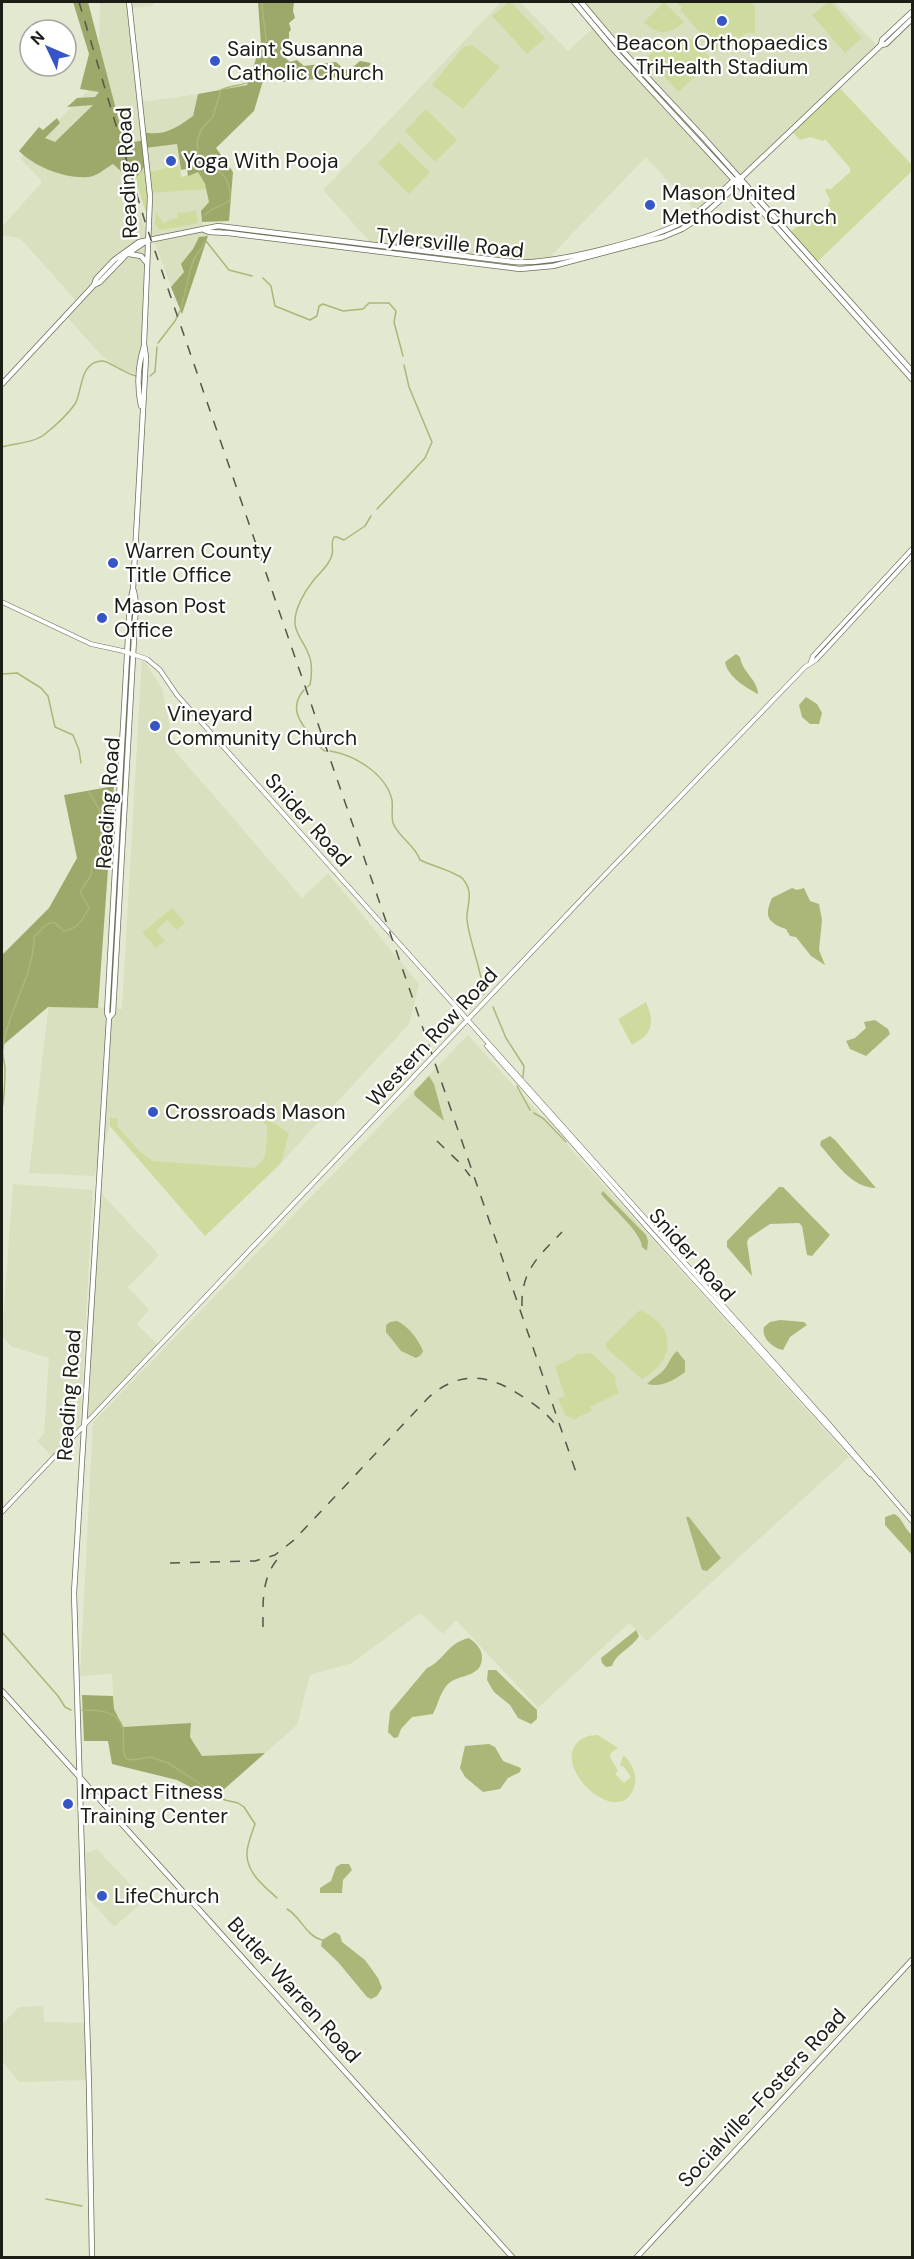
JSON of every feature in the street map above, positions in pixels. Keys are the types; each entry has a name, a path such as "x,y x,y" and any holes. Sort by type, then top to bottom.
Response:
{"main road":[{"name":"Reading Road","path":"92,2258 90,2086 78,1774 74,1593 146,357 144,344 149,184 129,2"},
{"path":"574,2 615,51 912,371"},
{"path":"581,2 912,379"},
{"name":"Tylersville Road","path":"94,285 96,279 122,253 139,242 204,230 483,265 537,268 655,240 674,233 705,214 912,12"},
{"name":"Tylersville Road","path":"880,45 886,44 912,20"},
{"name":"Tylersville Road","path":"2,384 94,285 100,282 126,255 148,240"},
{"path":"126,255 141,256 148,265"},
{"name":"Reading Road","path":"109,1018 112,1013 134,654 136,603 133,589"},
{"name":"Butler Warren Road","path":"2,1691 513,2258"},
{"path":"67,1761 78,1756"},
{"path":"79,1793 85,1790 93,1791"},
{"name":"Socialville–Fosters Road","path":"636,2258 912,1960"}],"street":[{"name":"Western Row Road","path":"2,1512 810,662 912,549"},
{"name":"Western Row Road","path":"810,662 816,660 912,556"},
{"name":"Snider Road","path":"2,602 87,642 134,654 147,659 156,666 177,695 482,1037 490,1050 650,1231 912,1521"}],"shaded area":[{"path":"73,2 88,2 125,144 144,140 143,132 164,132 193,116 198,94 247,85 261,44 258,2 294,2 295,18 289,23 291,30 289,40 296,44 293,51 287,48 282,55 290,62 297,60 304,66 336,62 345,70 360,61 371,63 363,75 281,82 277,75 265,74 254,111 216,148 233,172 229,221 202,222 201,211 209,202 205,184 198,172 188,176 187,169 181,170 177,144 145,148 147,163 137,177 123,173 113,164 91,177 60,174 33,162 19,151 39,127 43,130 57,118 60,123 45,138 55,142 93,105 67,107 77,98 95,97 99,92 80,89 89,54"},
{"path":"100,2 153,2 153,6 130,8 141,102 198,94 193,116 175,130 151,134 144,140 124,144 99,45"},
{"path":"501,2 520,2 568,51 594,27 734,180 697,213 646,157 545,262 537,263 372,244 323,190"},
{"path":"509,2 545,38 527,54 492,16"},
{"path":"581,2 835,2 879,47 740,179"},
{"path":"664,2 684,22 669,31 659,32 644,22"},
{"name":"Beacon Orthopaedics TriHealth Stadium","path":"677,2 751,2 755,6 755,33 747,33 731,44 721,42 715,55 709,36 706,32 702,35 680,10 682,8"},
{"path":"831,2 862,38 845,53 812,15"},
{"path":"681,37 694,40 713,61 678,92 647,57 668,38"},
{"path":"472,45 500,67 463,109 432,85 463,47"},
{"path":"99,80 148,238 149,193 203,188 207,189 209,202 201,211 204,229 209,232 182,314 154,241 148,241 142,375 120,369 102,356 66,316 78,303 20,238 2,235 2,227 41,183 41,180 20,158"},
{"path":"838,86 912,165 912,171 816,263 789,233 825,213 830,200 825,190 828,188 830,190 850,172 850,168 825,139 823,141 810,137 800,140 791,130"},
{"path":"426,109 457,140 435,162 405,131"},
{"path":"399,142 430,172 409,194 378,163"},
{"path":"177,143 180,165 148,172 145,148"},
{"path":"147,163 148,172 180,165 181,177 198,172 207,189 150,193 150,212 145,210 134,176 137,177"},
{"path":"195,209 198,221 196,224 160,230 155,224 156,212 163,223 178,217 177,211 179,213"},
{"path":"208,236 182,314 171,287 184,272 181,264 199,237"},
{"path":"736,654 755,684 758,694 738,681 727,667 725,662"},
{"path":"142,657 162,688 175,751 302,898 328,873 419,984 409,1024 281,1163 205,1236 110,1126 94,1176 29,1173 49,1003 122,1009"},
{"path":"806,697 817,704 822,713 819,724 810,724 802,717 799,705"},
{"path":"114,786 98,1008 48,1007 2,1046 2,955 49,908 77,858 64,795"},
{"path":"792,888 797,890 804,888 810,901 819,904 822,920 819,950 825,965 811,956 796,937 790,936 786,929 769,918 768,909 772,898"},
{"path":"172,908 185,923 176,930 167,920 156,930 165,941 156,948 142,933"},
{"path":"646,1002 651,1016 650,1027 644,1037 632,1045 618,1019"},
{"path":"875,1020 888,1029 890,1034 866,1056 850,1049 846,1041 855,1038 866,1028 864,1022"},
{"path":"468,1035 849,1457 647,1641 629,1623 538,1708 456,1620 443,1634 420,1613 352,1663 310,1675 297,1725 265,1753 202,1756 190,1737 191,1723 122,1727 114,1709 112,1674 80,1676 93,1422"},
{"path":"429,1076 434,1084 444,1121 415,1096 414,1092"},
{"path":"263,1116 289,1133 281,1163 205,1236 110,1126 110,1118 118,1118 117,1126 140,1152 153,1161 253,1168 265,1156 267,1126 261,1120"},
{"path":"830,1136 876,1188 859,1184 838,1166 820,1145 821,1141"},
{"path":"13,1184 93,1190 80,1425 52,1456 37,1441 44,1434 49,1358 12,1347 2,1336"},
{"path":"779,1187 783,1187 830,1235 812,1256 807,1255 802,1226 799,1223 770,1224 749,1238 747,1242 752,1276 727,1247 727,1241"},
{"path":"98,1190 159,1255 128,1287 149,1310 137,1324 160,1347 83,1426"},
{"path":"603,1191 646,1235 647,1251 642,1247 641,1241 632,1228 601,1194"},
{"path":"640,1310 660,1325 666,1334 668,1343 662,1363 642,1379 606,1348 606,1343"},
{"path":"780,1320 804,1322 807,1325 790,1337 783,1350 775,1347 764,1335 764,1327 770,1322"},
{"path":"397,1321 416,1338 423,1351 421,1355 416,1358 401,1351 386,1332 386,1325"},
{"path":"677,1351 685,1361 685,1372 667,1382 657,1385 647,1384 664,1370"},
{"path":"591,1353 616,1377 615,1384 619,1393 590,1407 592,1411 575,1420 565,1415 558,1399 565,1396 555,1366 577,1354"},
{"path":"894,1514 912,1535 912,1555 885,1525 885,1517"},
{"path":"686,1517 689,1517 721,1558 707,1571 702,1570"},
{"path":"636,1630 639,1636 636,1640 614,1661 612,1666 606,1667 601,1658"},
{"path":"469,1638 478,1646 482,1654 478,1669 447,1685 433,1714 412,1717 401,1729 398,1737 394,1738 388,1732 390,1712 427,1668 456,1644"},
{"path":"488,1670 496,1670 537,1710 537,1719 531,1724 518,1718 510,1705 494,1692 487,1680"},
{"path":"82,1695 113,1696 114,1709 123,1727 191,1723 190,1737 202,1756 265,1753 213,1799 177,1780 112,1764 108,1741 84,1741"},
{"path":"598,1735 618,1748 611,1753 610,1757 618,1771 615,1774 624,1783 631,1777 623,1766 620,1766 623,1756 633,1768 635,1785 626,1800 615,1802 592,1792 575,1770 572,1758 574,1747 584,1738"},
{"path":"489,1744 495,1747 503,1761 521,1768 520,1772 508,1778 500,1789 483,1792 465,1777 460,1768 465,1746"},
{"path":"97,1849 145,1900 114,1927 82,1891 81,1854"},
{"path":"349,1864 352,1870 343,1880 342,1893 320,1893 320,1888 331,1881 336,1867"},
{"path":"335,1932 340,1935 342,1942 365,1960 378,1978 382,1988 377,1996 371,1999 367,1997 338,1962 321,1946 322,1940"},
{"path":"43,2006 44,2022 87,2023 89,2080 19,2082 2,2061 2,2024 19,2007"}],"waterway":[{"path":"205,215 230,200 230,191 222,174 199,159 197,142 201,130 213,116 221,90 245,84 260,73 266,54 262,2"},
{"path":"158,343 181,309 194,259 206,241 229,270 252,276"},
{"path":"263,278 271,286 275,306 310,320 317,316 319,306 323,304 343,311 363,309 369,303 389,303 396,311 394,322 403,356"},
{"path":"150,376 155,372 157,347"},
{"path":"2,447 36,439 57,424 75,404 83,377 95,362 103,361 136,376"},
{"path":"377,509 425,458 432,442 409,387 404,365"},
{"path":"307,687 310,685 312,673 310,657 296,628 295,619 298,607 310,585 331,559 334,537 344,540 365,526 371,516"},
{"path":"2,674 17,673 41,688 48,696 55,727 73,735 81,763"},
{"path":"304,690 297,702 300,720 319,747 325,751"},
{"path":"330,751 359,761 376,774 389,791 392,800 393,823 415,850 420,860 456,874 467,884 469,890 467,920 484,994"},
{"path":"2,1109 5,1035 30,966 34,937 47,924 54,922 64,931 73,928 82,920 89,908 80,892 91,875 92,863 102,846 99,809 89,792"},
{"path":"493,1007 506,1038 524,1066 523,1077"},
{"path":"517,1086 530,1110"},
{"path":"534,1113 544,1119 566,1142"},
{"path":"2,1632 65,1707 71,1710"},
{"path":"82,1710 107,1712 117,1718 123,1729 126,1759 150,1757 168,1763 225,1800 244,1807 255,1824 247,1848 250,1869 277,1898"},
{"path":"287,1909 312,1935 322,1940"},
{"path":"46,2199 82,2206"}],"railway":[{"path":"79,2 146,225 578,1478"},
{"path":"437,1141 470,1176"},
{"path":"522,1306 522,1293 528,1273 539,1256 562,1232"},
{"path":"170,1563 255,1561 275,1555 294,1540 428,1398 452,1382 477,1378 501,1384 539,1408 557,1427"},
{"path":"263,1627 263,1598 267,1579 270,1570 282,1554"}],"place":[{"name":"Beacon Orthopaedics TriHealth Stadium","path":"722,21"},
{"name":"Saint Susanna Catholic Church","path":"215,61"},
{"name":"Yoga With Pooja","path":"171,161"},
{"name":"Mason United Methodist Church","path":"650,205"},
{"name":"Warren County Title Office","path":"113,563"},
{"name":"Mason Post Office","path":"102,618"},
{"name":"Vineyard Community Church","path":"155,726"},
{"name":"Crossroads Mason","path":"153,1112"},
{"name":"Impact Fitness Training Center","path":"68,1804"},
{"name":"LifeChurch","path":"102,1896"}]}
